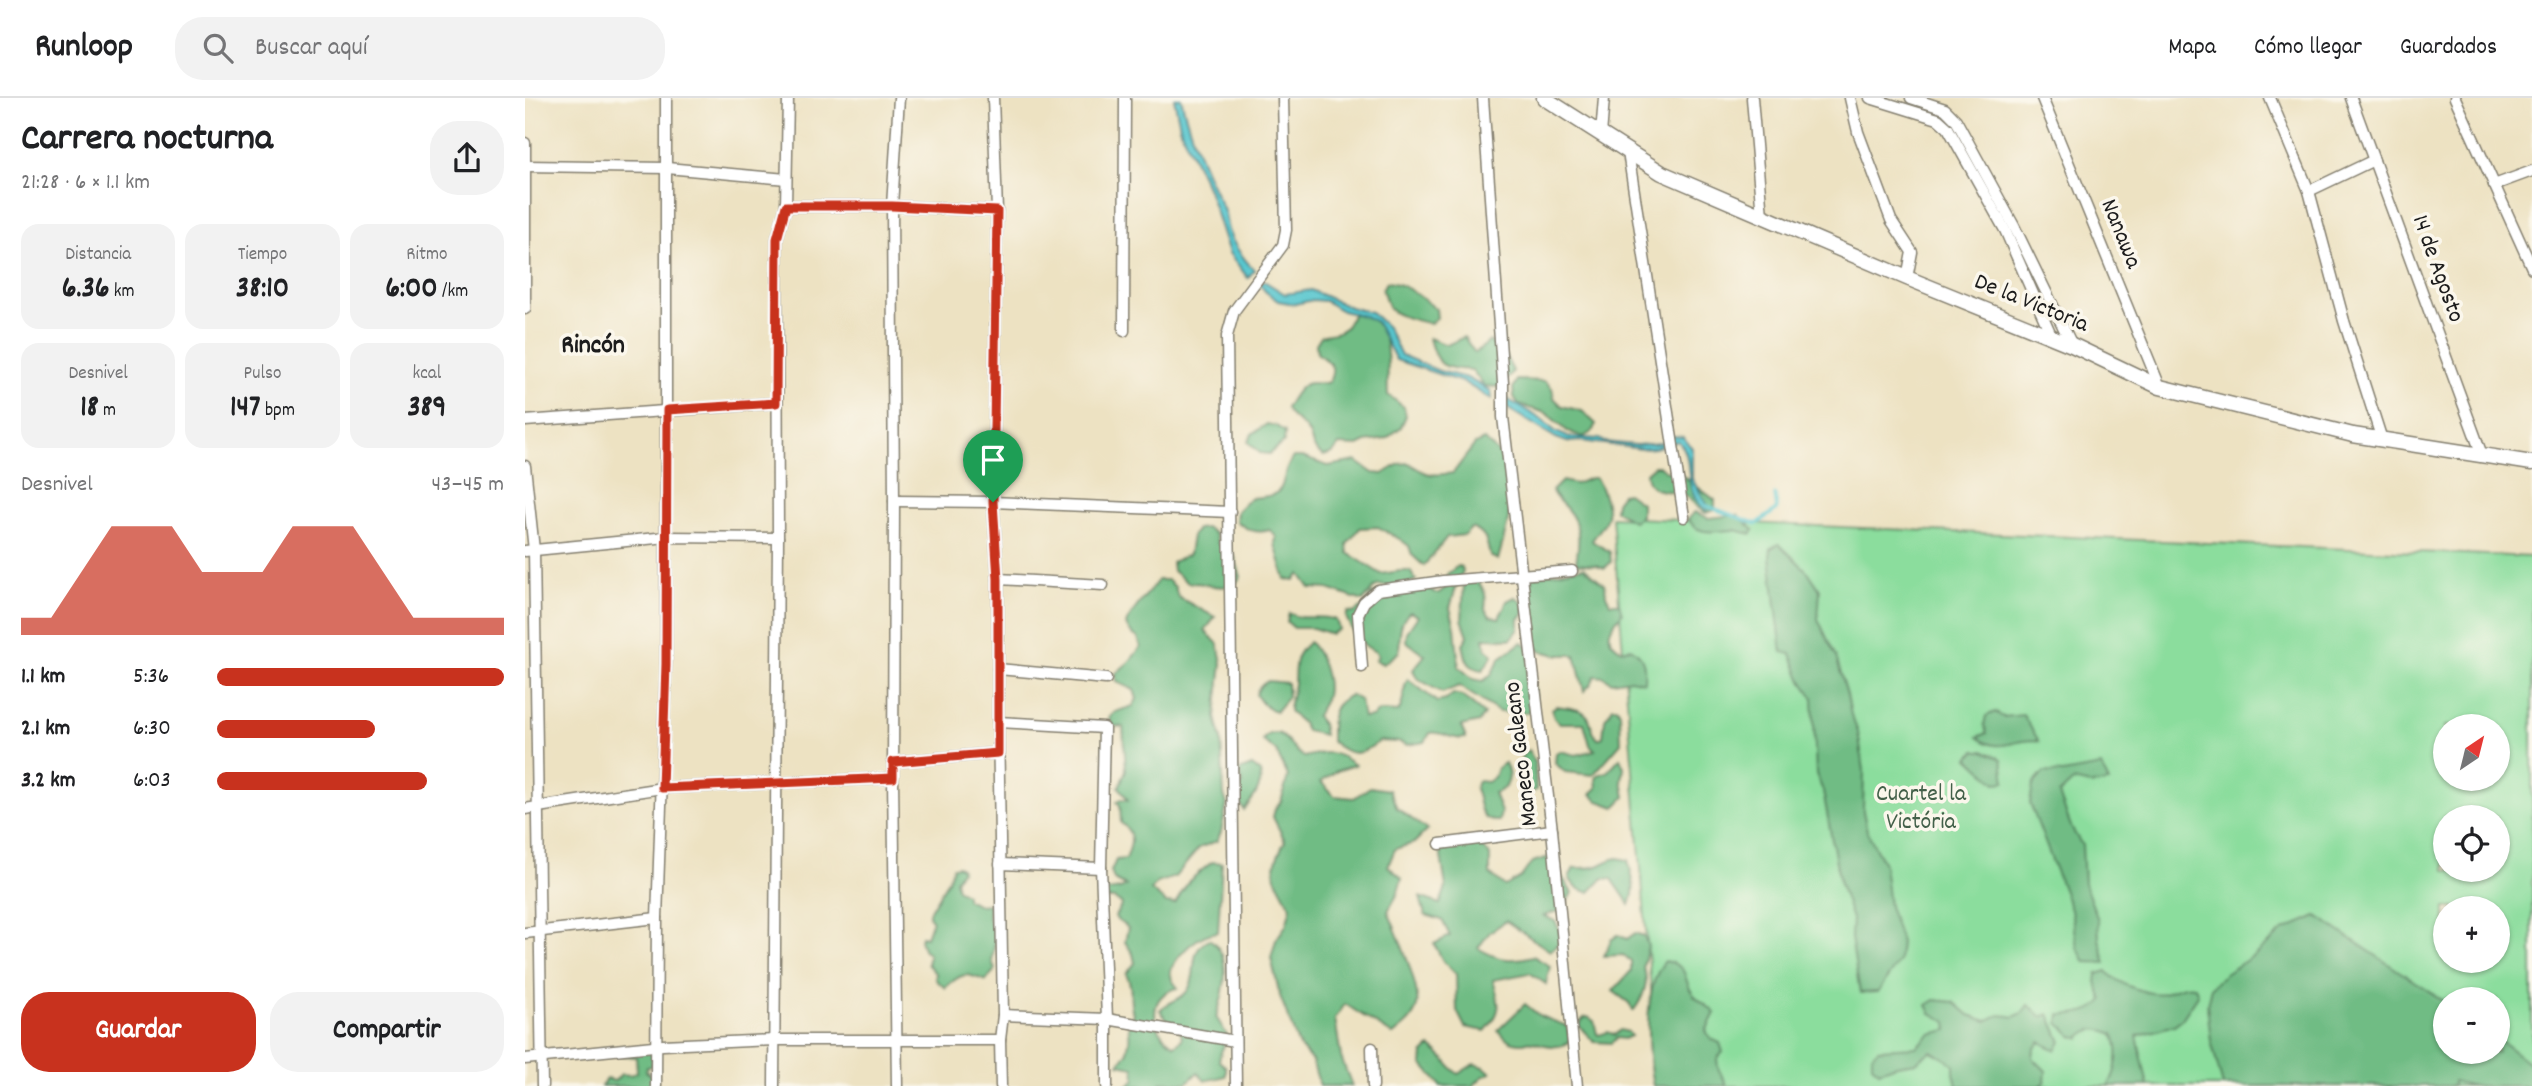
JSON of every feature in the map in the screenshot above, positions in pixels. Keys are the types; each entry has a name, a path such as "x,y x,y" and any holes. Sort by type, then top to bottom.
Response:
{"main road":[{"name":"De la Victoria","path":"1547,99 1662,173 2072,345 2161,387 2353,435 2532,463"}],"street":[{"path":"656,1086 657,919 667,537 666,98"},
{"path":"774,1086 777,239 786,206 789,98"},
{"path":"897,1086 893,778 892,206 899,98"},
{"path":"993,98 997,211 993,502 998,579 997,722 1003,1015 1000,1040 1001,1086"},
{"path":"1124,331 1125,98"},
{"path":"1236,1086 1227,336 1234,311 1283,244 1286,230 1283,98"},
{"name":"Maneco Galeano","path":"1483,98 1503,383 1503,417 1552,830 1576,1085"},
{"path":"1601,135 1604,98"},
{"path":"1752,98 1762,215"},
{"path":"1850,98 1858,132 1891,220 1912,252 1913,258 1907,278"},
{"path":"1870,98 1938,119 1948,128 2005,230 2052,337"},
{"path":"1911,98 1945,109 1956,120 2014,226 2072,345"},
{"name":"Nanawa","path":"2042,98 2161,387"},
{"path":"2270,98 2309,191 2344,321 2382,440"},
{"name":"14 de Agosto","path":"2351,98 2483,455"},
{"path":"2455,98 2532,268"},
{"path":"1938,119 1945,109"},
{"path":"525,143 525,309"},
{"path":"1628,152 1684,517"},
{"path":"2309,191 2374,160"},
{"path":"525,166 667,168 786,179"},
{"path":"2494,185 2532,171"},
{"path":"786,206 892,206 997,211"},
{"path":"525,421 776,403"},
{"path":"525,466 537,807 542,1086"},
{"path":"894,501 993,502 1230,512"},
{"path":"529,551 667,537 778,538"},
{"path":"1362,667 1358,614 1364,602 1378,590 1443,581 1573,571"},
{"path":"998,579 1103,585"},
{"path":"998,669 1106,679"},
{"path":"997,722 1104,728 1101,868 1107,1086"},
{"path":"893,762 998,753"},
{"path":"525,809 662,788 893,778"},
{"path":"1440,844 1552,830"},
{"path":"1000,864 1101,868"},
{"path":"525,933 657,919"},
{"path":"1003,1015 1107,1019 1235,1041"},
{"path":"525,1059 656,1046 774,1040 1000,1040"},
{"path":"1372,1048 1373,1086"},
{"path":"1563,1086 1576,1085"}],"green space":[{"path":"1386,282 1400,285 1418,295 1436,309 1437,318 1430,324 1395,313 1388,306 1382,290"},
{"path":"1356,310 1378,324 1383,334 1388,358 1388,395 1404,407 1406,416 1401,427 1386,439 1358,446 1339,445 1333,453 1324,456 1316,450 1308,432 1286,408 1303,386 1329,382 1332,368 1329,362 1317,353 1316,344 1321,336 1345,328"},
{"path":"1464,337 1475,353 1490,341 1505,355 1513,371 1502,387 1484,386 1472,370 1442,364 1435,355 1429,338 1447,345"},
{"path":"1517,380 1545,381 1552,388 1554,398 1562,406 1582,411 1596,424 1592,432 1583,437 1567,431 1546,413 1519,405 1513,388"},
{"path":"1267,424 1285,432 1284,442 1269,454 1260,453 1248,442 1252,434"},
{"path":"1484,440 1497,452 1506,466 1510,480 1510,511 1498,560 1490,556 1483,535 1471,528 1465,535 1447,537 1424,566 1401,540 1378,527 1360,528 1347,544 1348,553 1381,574 1410,571 1416,580 1401,587 1376,586 1363,601 1328,589 1310,588 1300,574 1294,581 1285,579 1275,544 1276,536 1270,530 1252,530 1236,521 1237,511 1250,498 1264,497 1279,491 1293,457 1302,457 1328,466 1356,461 1373,473 1383,474 1399,464 1409,463 1425,473 1439,475 1453,473 1475,444"},
{"path":"1654,466 1668,472 1675,470 1715,500 1715,510 1706,513 1680,493 1654,488 1647,480 1646,473"},
{"path":"1590,478 1597,481 1607,508 1605,523 1592,541 1610,552 1611,562 1605,568 1576,563 1578,542 1575,522 1552,491 1562,481 1576,484"},
{"path":"1627,493 1641,503 1641,516 1633,521 1615,510 1616,502 1622,494"},
{"path":"1695,512 1708,518 1738,515 1754,530 1752,534 1734,530 1702,531 1688,518"},
{"name":"Cuartel la Victória","path":"1612,517 2532,557 2532,1086 1659,1086"},
{"path":"1207,528 1215,534 1218,544 1234,555 1241,577 1229,586 1188,583 1173,571 1172,562 1189,554 1192,536 1197,529"},
{"path":"1779,544 1809,573 1820,590 1818,619 1836,657 1858,732 1864,770 1863,811 1867,831 1884,864 1889,906 1901,942 1899,961 1878,992 1860,993 1851,938 1852,919 1840,884 1823,791 1816,774 1813,697 1802,681 1791,654 1782,652 1770,557 1771,548"},
{"path":"1458,566 1462,567 1463,572 1450,608 1459,667 1473,679 1483,681 1491,675 1500,658 1522,642 1531,650 1532,665 1528,682 1535,689 1534,708 1527,713 1499,712 1459,686 1442,693 1417,678 1413,670 1425,655 1406,641 1407,632 1418,616 1410,612 1403,620 1399,652 1383,664 1375,660 1378,656 1376,652 1361,642 1348,623 1348,612 1353,613 1365,606 1372,594 1407,592 1425,587 1439,593 1446,587 1447,574"},
{"path":"1584,567 1605,585 1610,603 1619,603 1622,613 1611,628 1611,641 1622,650 1631,648 1642,658 1644,682 1630,679 1612,682 1595,676 1584,691 1575,655 1556,655 1538,650 1530,624 1532,596 1529,577"},
{"path":"1158,580 1168,580 1175,587 1178,597 1215,617 1205,631 1218,644 1222,663 1216,717 1221,738 1224,795 1227,804 1217,841 1199,848 1175,877 1157,883 1151,890 1166,903 1175,904 1189,881 1212,862 1222,863 1218,932 1196,940 1178,958 1170,971 1178,988 1161,998 1156,1005 1155,1014 1160,1031 1175,1045 1182,1039 1181,1030 1165,1018 1160,1010 1188,990 1195,956 1202,944 1209,939 1217,946 1224,965 1224,986 1216,1017 1227,1035 1219,1061 1226,1067 1226,1076 1205,1081 1198,1072 1187,1083 1163,1082 1158,1086 1127,1086 1135,1079 1134,1067 1119,1064 1127,1053 1129,1026 1133,1014 1126,974 1135,963 1125,942 1128,928 1115,916 1122,904 1114,899 1101,899 1104,892 1126,886 1114,880 1111,871 1116,860 1126,859 1131,839 1129,831 1121,823 1120,805 1117,802 1121,799 1128,800 1119,787 1126,770 1123,727 1113,726 1109,718 1115,712 1133,706 1137,699 1134,690 1117,682 1115,674 1141,647 1138,638 1126,625"},
{"path":"1477,581 1485,593 1485,608 1490,616 1499,618 1507,601 1515,597 1523,603 1525,612 1519,619 1519,629 1511,639 1484,638 1486,648 1493,655 1483,670 1470,665 1463,644 1468,636 1462,619 1464,582"},
{"path":"1289,613 1300,617 1330,618 1336,620 1339,629 1331,634 1313,628 1294,628 1287,622"},
{"path":"1309,642 1320,659 1327,682 1325,698 1316,716 1322,724 1324,735 1306,731 1302,723 1289,711 1296,661 1300,651"},
{"path":"1408,679 1437,702 1446,700 1453,694 1462,696 1484,714 1479,722 1461,726 1466,738 1430,733 1425,742 1407,745 1380,741 1355,753 1331,741 1333,714 1339,703 1351,695 1360,700 1363,718 1372,717 1379,711 1398,712"},
{"path":"1268,681 1287,683 1288,697 1276,711 1264,705 1256,694 1260,686"},
{"path":"1556,706 1575,709 1585,714 1598,739 1603,737 1605,719 1613,707 1617,707 1620,712 1621,743 1593,775 1565,772 1555,763 1556,753 1560,751 1576,755 1595,750 1590,745 1584,723 1560,723 1554,718 1552,709"},
{"path":"1995,712 2003,717 2023,715 2039,741 1994,745 1978,737 1987,733 1984,725 1986,716"},
{"path":"1278,733 1304,757 1331,753 1355,765 1337,771 1321,782 1334,796 1354,798 1370,787 1389,790 1397,808 1427,830 1414,843 1395,849 1388,866 1402,878 1388,911 1412,973 1417,997 1416,1011 1393,1035 1345,1004 1335,1019 1341,1057 1352,1086 1320,1086 1312,1061 1299,1046 1280,996 1271,958 1291,907 1275,875 1276,861 1285,841 1273,817 1281,802 1288,776 1276,751 1262,740 1269,734"},
{"path":"1528,750 1535,762 1536,790 1528,794 1519,782 1521,760"},
{"path":"1975,751 1984,751 2002,759 2005,782 1996,783 1969,758"},
{"path":"1620,758 1624,767 1622,781 1625,797 1615,807 1598,801 1591,794 1597,788 1598,775 1607,772"},
{"path":"1505,763 1508,782 1494,793 1501,812 1499,821 1492,821 1483,815 1475,789 1478,781 1487,782 1494,777 1497,768"},
{"path":"1252,766 1260,772 1260,783 1244,810 1235,795 1236,790 1243,784 1239,771"},
{"path":"2101,766 2109,782 2090,785 2073,781 2059,794 2072,829 2082,845 2084,883 2098,920 2099,939 2106,963 2085,962 2077,947 2071,910 2030,803 2033,785 2044,772 2063,773"},
{"path":"1476,840 1490,855 1490,874 1505,886 1521,877 1532,862 1550,857 1572,893 1562,910 1544,916 1555,921 1564,939 1550,951 1506,921 1490,932 1478,948 1504,959 1533,956 1550,966 1546,984 1530,973 1493,980 1498,1007 1495,1018 1485,1031 1465,1027 1457,1011 1456,974 1443,961 1434,944 1450,936 1442,920 1425,915 1420,897 1440,904 1446,887 1440,850 1456,842"},
{"path":"1618,858 1628,860 1633,888 1630,905 1612,879 1603,878 1590,892 1577,888 1569,877 1574,868 1594,867"},
{"path":"953,867 962,869 955,880 957,889 966,894 966,899 979,905 989,904 988,918 996,935 992,960 995,970 986,981 964,975 945,988 935,979 936,974 927,964 929,955 920,940 921,936 926,937 932,920 929,912"},
{"path":"2317,916 2433,994 2433,1064 2510,1064 2510,1048 2532,1065 2532,1086 2473,1086 2453,1081 2453,1086 2223,1086 2211,1041 2207,1005 2211,987 2284,930"},
{"path":"1635,933 1644,936 1648,946 1643,967 1646,978 1644,990 1633,1011 1629,1003 1613,991 1631,971 1631,961 1623,955 1604,956 1611,940 1618,935 1627,939"},
{"path":"1665,961 1683,970 1693,994 1715,1013 1706,1031 1711,1039 1720,1043 1723,1052 1717,1059 1718,1068 1727,1086 1653,1086 1648,1021 1653,987"},
{"path":"2107,971 2125,984 2149,993 2163,993 2195,986 2198,995 2182,1019 2174,1025 2137,1036 2148,1086 2108,1086 2117,1060 2117,1046 2113,1034 2095,1030 2080,1038 2072,1036 2059,1023 2060,1014 2084,1012 2103,1000 2096,982 2097,974"},
{"path":"1935,1000 1954,1002 1969,1015 1987,1021 2000,1015 2014,1017 2022,1013 2028,1005 2041,1017 2049,1014 2061,1042 2056,1050 2040,1042 2034,1049 2033,1058 2046,1071 2045,1082 2040,1086 1957,1086 1954,1064 1931,1051 1916,1062 1879,1071 1872,1065 1872,1056 1878,1049 1916,1047 1930,1034 1948,1030 1947,1022 1931,1013 1927,1005"},
{"path":"1525,1004 1540,1016 1567,1026 1570,1042 1551,1046 1529,1041 1514,1043 1505,1038 1498,1030"},
{"path":"1588,1017 1594,1021 1599,1035 1608,1032 1615,1035 1620,1030 1631,1036 1617,1038 1611,1043 1594,1042 1578,1025"},
{"path":"1430,1047 1458,1074 1474,1064 1491,1073 1473,1086 1441,1086 1422,1064 1423,1054"},
{"path":"652,1051 652,1066 647,1067 646,1071 656,1079 657,1086 601,1086 606,1079 615,1081 621,1074 630,1075 637,1072 636,1057 612,1054"}],"water":[{"path":"1174,98 1181,98 1199,155 1224,211 1230,236 1254,270 1248,278 1229,253 1208,189 1181,131"},
{"path":"1264,281 1285,294 1311,290 1352,308 1371,312 1387,327 1401,355 1439,371 1467,378 1491,391 1492,400 1465,383 1396,360 1376,322 1342,311 1325,301 1313,300 1295,304 1278,301 1260,284"},
{"path":"1507,399 1541,419 1556,432 1568,437 1636,445 1661,443 1672,436 1683,437 1692,448 1692,479 1708,506 1707,511 1698,504 1693,495 1687,457 1678,441 1642,449 1581,441 1567,442 1507,408"}],"waterway":[{"path":"1704,505 1757,524 1777,509 1775,495"}],"district":[{"name":"Rincón","path":"593,346"}],"route":[{"path":"786,206 892,206 997,211 993,502 998,579 998,753 893,762 893,778 662,788 666,664 667,410 776,403 777,239 786,206"}]}
